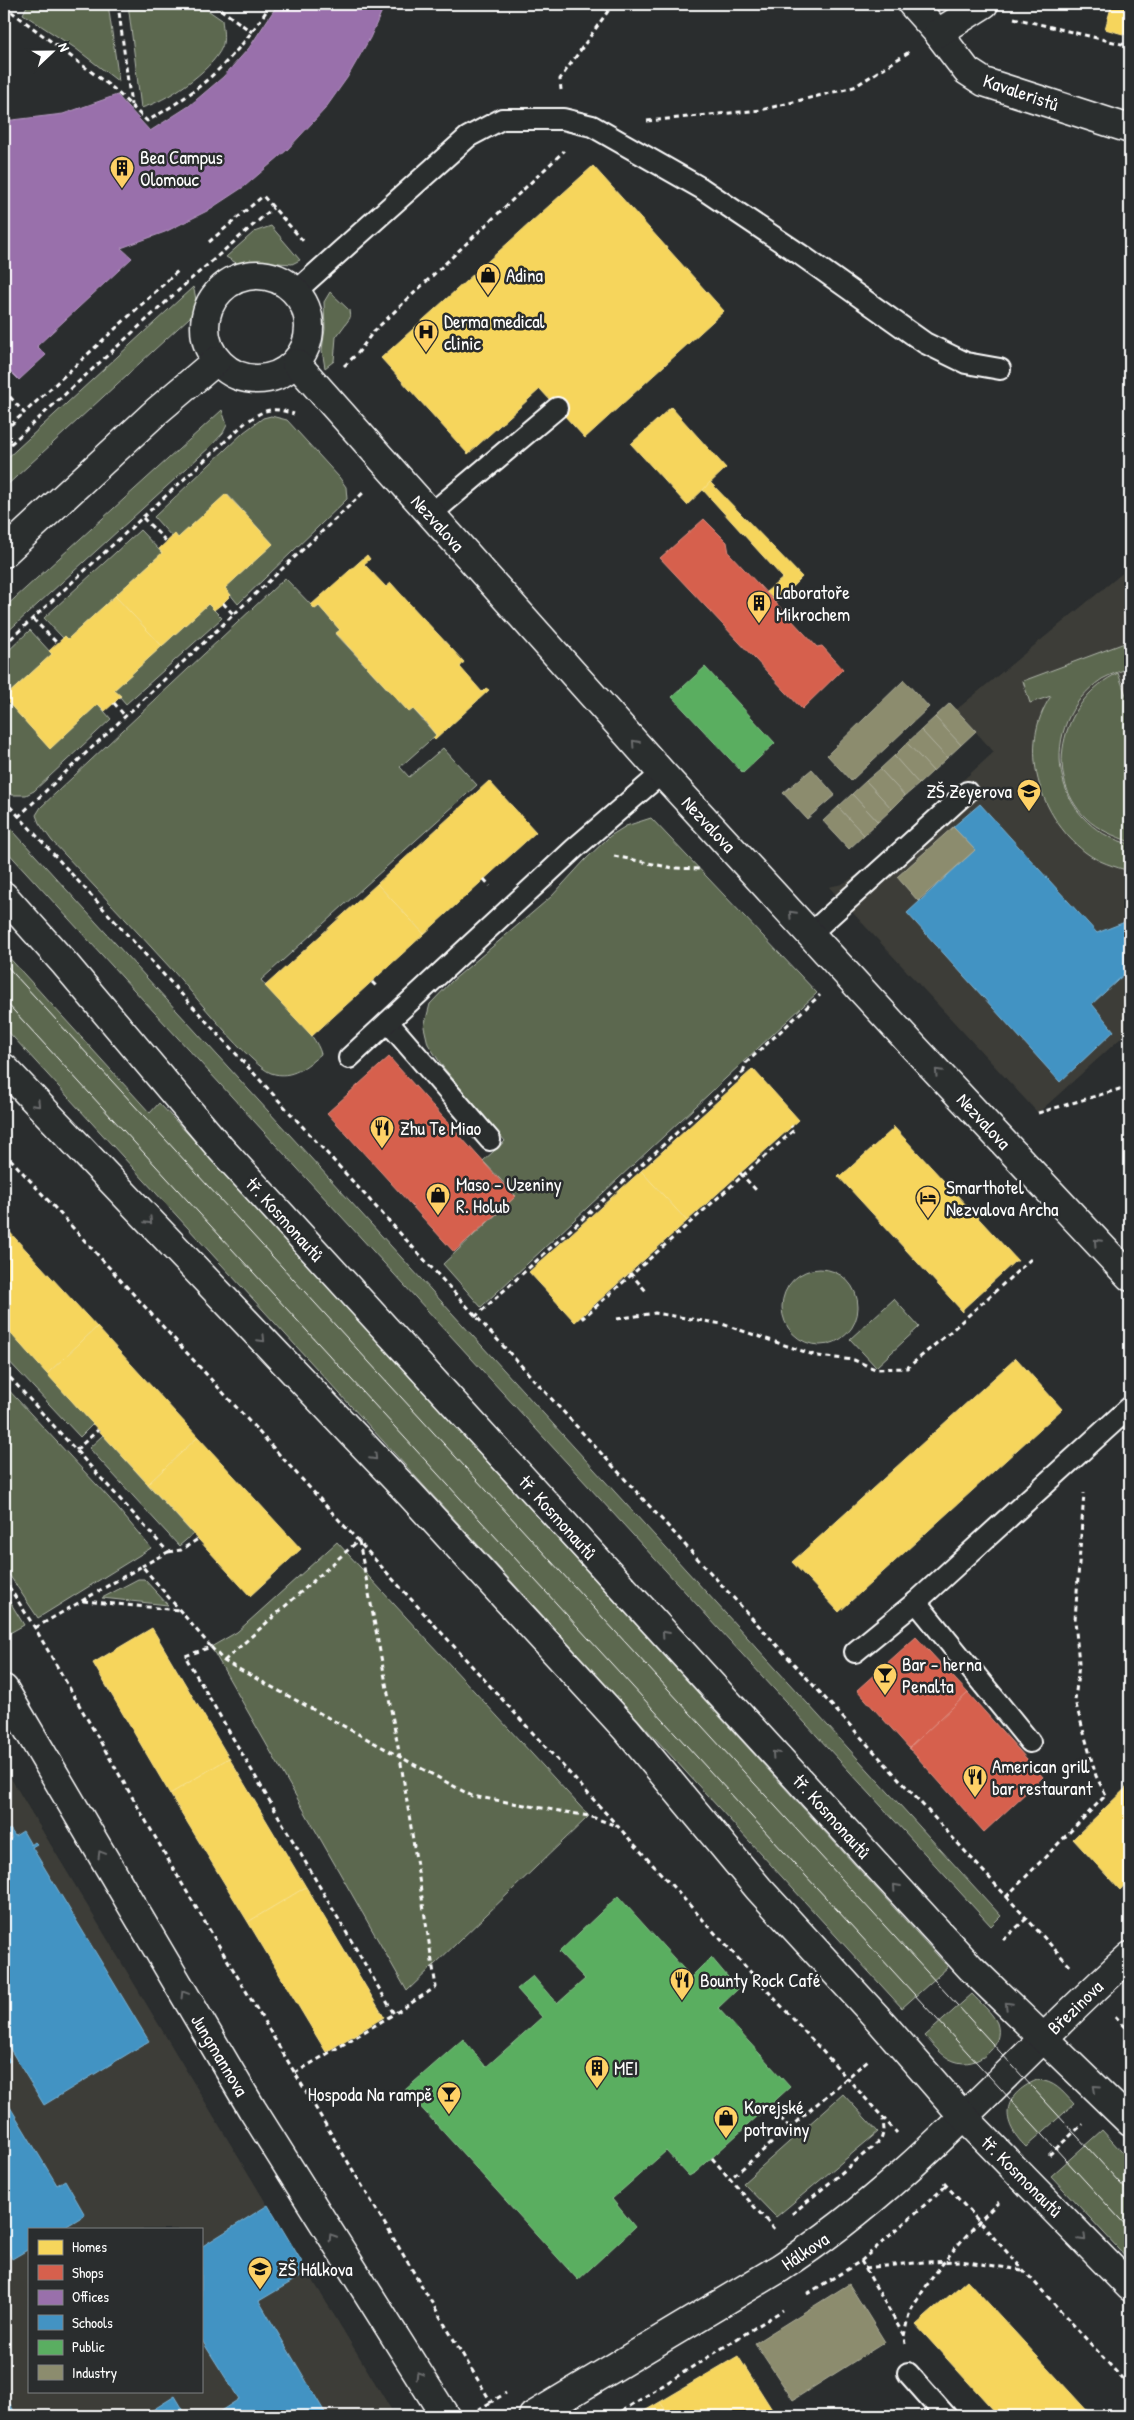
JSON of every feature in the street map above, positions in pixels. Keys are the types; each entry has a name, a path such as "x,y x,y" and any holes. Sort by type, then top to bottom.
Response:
{"street":[{"name":"Kavaleristů","path":"912,4 938,33 966,71 984,82 1130,128"},
{"path":"938,33 984,4"},
{"path":"256,274 274,277 290,286 295,292 302,299 308,316 310,333 305,349 296,363 283,373 268,379 251,380 235,375 216,361 205,336 205,318 211,301 223,287 238,278 256,274"},
{"path":"4,553 157,411 216,361"},
{"name":"Nezvalova","path":"296,363 662,773 1130,1277"},
{"name":"tř. Kosmonautů","path":"4,896 65,964 221,1149 971,1968 1042,2039 1130,2122"},
{"name":"tř. Kosmonautů","path":"4,1068 410,1494 626,1729 760,1889 882,2023 963,2116 1130,2286"},
{"name":"Jungmannova","path":"4,1689 252,2109 445,2416"},
{"name":"Březinova","path":"1042,2039 1130,1956"},
{"name":"Hálkova","path":"533,2416 724,2303 817,2244 907,2171 1042,2039"}],"lane":[{"path":"295,292 468,137 502,119 563,119 592,126 701,188 801,255 925,343 966,363 1000,369"},
{"path":"431,514 558,408"},
{"path":"349,1058 575,848 662,773"},
{"path":"810,934 967,792"},
{"path":"388,1022 490,1140"},
{"path":"855,1652 916,1602 1130,1407"},
{"path":"916,1602 1030,1742"},
{"path":"908,2373 946,2416"}],"path":[{"path":"118,4 130,105"},
{"path":"213,4 252,32"},
{"path":"4,6 114,89 147,120 167,110 218,72 252,32 271,4"},
{"path":"564,152 560,79 613,4"},
{"path":"1011,17 1130,46"},
{"path":"338,372 358,352 373,332 592,126 761,110 854,87 938,33"},
{"path":"209,242 263,196 310,250"},
{"path":"4,450 190,280 273,208"},
{"path":"4,431 180,269"},
{"path":"4,390 24,413"},
{"path":"4,645 245,423 266,410 277,408 294,415"},
{"path":"18,817 364,492"},
{"path":"143,518 167,542"},
{"path":"223,603 234,614"},
{"path":"33,619 57,644"},
{"path":"114,703 125,716"},
{"path":"4,800 1006,1898 1074,1970"},
{"path":"4,804 18,817"},
{"path":"575,848 673,868 711,870"},
{"path":"475,1317 694,1120 743,1072 746,1063 823,992"},
{"path":"743,1072 746,1076"},
{"path":"1038,1113 1130,1086"},
{"path":"582,1316 583,1318 741,1174 794,1130 791,1126"},
{"path":"4,1152 894,2129"},
{"path":"741,1174 757,1191"},
{"path":"617,1319 655,1313 722,1324 817,1356 854,1360 875,1369 907,1368 1031,1259"},
{"path":"630,1274 646,1292"},
{"path":"4,1371 168,1552"},
{"path":"76,1450 98,1430"},
{"path":"1006,1898 1106,1795 1096,1776 1075,1701 1079,1664 1075,1620 1086,1448"},
{"path":"35,1628 142,1566 168,1552 181,1550 198,1539"},
{"path":"224,1661 359,1541"},
{"path":"295,2074 436,1988 400,1757 359,1541"},
{"path":"142,1566 224,1661 472,1796 589,1816 617,1826"},
{"path":"4,1579 35,1628 181,1882 491,2402"},
{"path":"83,1601 179,1610"},
{"path":"211,1647 185,1656 394,2014"},
{"path":"1003,1940 1026,1919"},
{"path":"1109,2011 1130,2034"},
{"path":"730,2179 870,2058"},
{"path":"774,2111 790,2128"},
{"path":"1045,2159 1090,2118"},
{"path":"789,2217 881,2140 884,2130 883,2119"},
{"path":"712,2158 774,2230"},
{"path":"940,2179 1130,2387"},
{"path":"908,2373 904,2336 910,2312 978,2222 999,2202"},
{"path":"766,2234 774,2230 781,2223"},
{"path":"860,2261 904,2336"},
{"path":"865,2268 960,2262 1022,2270"},
{"path":"475,2412 508,2392"}],"shaded area":[{"name":"ZŠ Zeyerova","path":"1130,567 1130,1023 1122,1037 1038,1113 829,887 842,884 861,873 994,752 956,710"},
{"path":"4,1767 237,2155 395,2416 4,2416"}],"green space":[{"path":"28,4 108,4 119,82 75,48 23,14"},
{"path":"128,4 199,4 222,20 223,27 222,47 208,66 175,92 151,105 141,108"},
{"path":"271,226 300,260 292,264 265,262 238,264 226,257 254,232"},
{"path":"193,287 196,303 190,317 4,488 4,461"},
{"path":"330,292 349,310 350,318 336,337 334,361 325,368 322,350 325,329 324,302"},
{"path":"222,410 227,425 223,433 211,446 4,635 4,608"},
{"path":"271,416 287,420 339,477 346,487 347,499 238,604 225,588 273,544 227,494 178,538 172,537 154,517 244,432 263,418"},
{"path":"140,530 162,553 68,639 65,636 63,638 44,618"},
{"path":"285,578 315,609 319,606 340,630 336,634 409,712 413,709 436,735 400,767 409,777 443,748 477,785 261,980 304,1026 318,1045 321,1054 299,1071 279,1075 271,1073 262,1067 236,1043 174,972 52,841 39,823 36,815 41,807"},
{"path":"208,604 222,618 126,704 114,690"},
{"path":"30,630 52,654 4,698 4,655"},
{"path":"1130,641 1130,668 1102,679 1081,698 1067,721 1061,746 1061,772 1069,796 1083,817 1103,834 1130,844 1130,871 1095,859 1085,852 1069,837 1045,800 1038,779 1035,758 1036,736 1041,716 1051,696 1030,703 1023,681"},
{"path":"1118,673 1130,706 1130,842 1101,829 1086,818 1072,800 1064,780 1062,759 1065,738 1072,718 1084,700 1099,685"},
{"path":"4,698 50,748 98,704 111,719 34,791 26,795 12,795 4,787"},
{"path":"651,818 817,993 481,1307 443,1264 516,1196 483,1161 505,1141 443,1067 428,1044 424,1027 430,1004 452,981 552,896 610,836 626,826"},
{"path":"4,821 1001,1916 991,1926 4,848"},
{"path":"4,952 150,1113 159,1103 189,1135 948,1967 902,2008 4,1027"},
{"path":"828,1269 841,1275 852,1286 858,1299 856,1322 841,1339 828,1345 812,1345 799,1339 784,1322 782,1299 788,1286 805,1271"},
{"path":"894,1299 919,1327 876,1367 850,1339"},
{"path":"4,1326 93,1424 80,1437 4,1356"},
{"path":"4,1385 109,1498 151,1548 38,1618 4,1567"},
{"path":"103,1435 193,1534 179,1546 89,1448"},
{"path":"337,1542 589,1816 407,1991 211,1647 237,1632"},
{"path":"138,1579 144,1579 168,1605 102,1598"},
{"path":"4,1592 24,1625 8,1634 4,1628"},
{"path":"972,1994 997,2023 997,2040 993,2048 980,2059 963,2063 946,2057 925,2036"},
{"path":"1037,2080 1049,2082 1062,2091 1074,2104 1026,2147 1012,2128 1008,2110 1016,2093"},
{"path":"843,2094 878,2132 776,2217 743,2183"},
{"path":"1102,2130 1130,2161 1130,2261 1051,2176"}],"building: Homes":[{"path":"1112,4 1130,4 1130,36 1105,29"},
{"path":"593,166 724,311 585,438 540,389 468,454 381,358"},
{"path":"671,407 726,468 687,505 631,444"},
{"path":"710,482 802,577 777,602 766,592 783,578 703,490"},
{"path":"226,494 273,544 225,588 231,595 223,603 214,610 208,604 162,646 115,596 162,553 159,549 175,534 178,538"},
{"path":"367,555 370,559 364,564 386,587 391,583 464,662 460,667 482,692 486,688 489,690 435,740 433,738 436,735 424,720 413,709 409,712 336,633 340,630 319,606 315,609 311,605"},
{"path":"115,596 162,646 114,690 121,696 114,703 105,711 98,704 50,749 4,698 52,654 49,651 65,636 68,639"},
{"path":"489,781 536,832 424,934 377,884"},
{"path":"377,884 424,934 312,1036 265,986"},
{"path":"753,1069 799,1120 687,1221 641,1171"},
{"name":"Smarthotel Nezvalova Archa","path":"893,1126 1018,1261 1015,1261 963,1309 963,1312 838,1176 840,1174 841,1176 893,1129"},
{"path":"641,1171 687,1221 575,1322 529,1272"},
{"path":"4,1226 97,1327 47,1374 4,1326"},
{"path":"97,1327 198,1437 148,1484 47,1374"},
{"path":"1016,1358 1062,1409 839,1612 792,1562"},
{"path":"198,1437 301,1549 250,1596 148,1484"},
{"path":"152,1628 229,1758 170,1794 93,1663"},
{"path":"229,1758 306,1887 248,1922 170,1794"},
{"path":"1130,1784 1130,1879 1120,1890 1073,1839"},
{"path":"306,1887 384,2017 326,2052 248,1922"},
{"path":"967,2280 1092,2416 999,2416 916,2325"},
{"path":"738,2356 773,2411 764,2416 670,2416 660,2402"},
{"path":"660,2402 670,2416 636,2416"}],"building: Shops":[{"name":"Laboratoře Mikrochem","path":"704,519 727,542 729,553 817,647 822,646 843,669 802,709 660,558"},
{"path":"389,1057 513,1195 516,1196 454,1252 327,1113"},
{"path":"916,1637 968,1693 909,1748 857,1690"},
{"path":"968,1693 1043,1777 984,1832 909,1748"}],"building: Offices":[{"name":"Bea Campus Olomouc","path":"278,4 385,4 370,38 347,78 325,109 287,150 245,186 207,211 165,232 121,248 132,258 37,346 46,355 19,380 10,371 4,377 4,121 63,114 117,95 150,131 189,106 223,77 249,48"}],"building: Schools":[{"path":"980,804 1097,933 1130,920 1130,969 1092,1004 1114,1031 1060,1082 907,913 975,850 953,827"},
{"path":"10,1829 15,1836 23,1831 31,1845 35,1842 37,1844 32,1847 149,2041 44,2105 4,2039 4,1842 12,1838 7,1831"},
{"path":"4,2050 10,2061 4,2064"},
{"path":"4,2097 57,2185 65,2180 85,2215 64,2228 28,2228 28,2250 12,2259 4,2245"},
{"path":"268,2205 308,2272 259,2301 327,2416 213,2416 239,2399 202,2341 202,2246"},
{"path":"4,2394 17,2416 4,2416"},
{"path":"175,2396 187,2416 143,2416"}],"building: Public":[{"path":"705,667 775,743 743,773 672,697"},
{"name":"MEI","path":"618,1896 691,1977 711,1957 738,1989 718,2008 790,2087 696,2172 689,2176 666,2151 612,2199 635,2227 578,2280 405,2090 463,2039 486,2067 513,2043 542,2017 517,1989 533,1976 557,2004 585,1979 559,1952"}],"building: Industry":[{"path":"904,680 929,707 851,781 827,755"},
{"path":"950,703 976,731 961,745 935,717"},
{"path":"935,717 961,745 947,758 921,730"},
{"path":"921,730 947,758 933,771 907,743"},
{"path":"907,743 933,771 919,784 894,756"},
{"path":"894,756 919,784 905,796 880,769"},
{"path":"812,769 835,795 807,819 783,793"},
{"path":"880,769 905,796 892,809 866,781"},
{"path":"866,781 892,809 878,822 852,794"},
{"path":"852,794 878,822 864,835 838,807"},
{"path":"838,807 864,835 849,849 823,821"},
{"path":"953,827 975,850 918,901 897,877"},
{"path":"849,2284 885,2342 793,2400 755,2343"}],"tram line":[{"path":"4,963 1130,2194"},
{"path":"4,1000 1130,2230"}],"place":[{"name":"Bea Campus Olomouc","path":"122,189"},
{"name":"Adina","path":"488,296"},
{"name":"Derma medical clinic","path":"426,353"},
{"name":"Laboratoře Mikrochem","path":"759,624"},
{"name":"ZŠ Zeyerova","path":"1029,812"},
{"name":"Zhu Te Miao","path":"382,1149"},
{"name":"Maso - Uzeniny R. Holub","path":"438,1216"},
{"name":"Smarthotel Nezvalova Archa","path":"928,1219"},
{"name":"Bar - herna Penalta","path":"885,1696"},
{"name":"American grill bar restaurant","path":"975,1798"},
{"name":"Bounty Rock Café","path":"682,2001"},
{"name":"MEI","path":"597,2089"},
{"name":"Hospoda Na rampě","path":"449,2115"},
{"name":"Korejské potraviny","path":"726,2139"},
{"name":"ZŠ Hálkova","path":"260,2290"}]}
